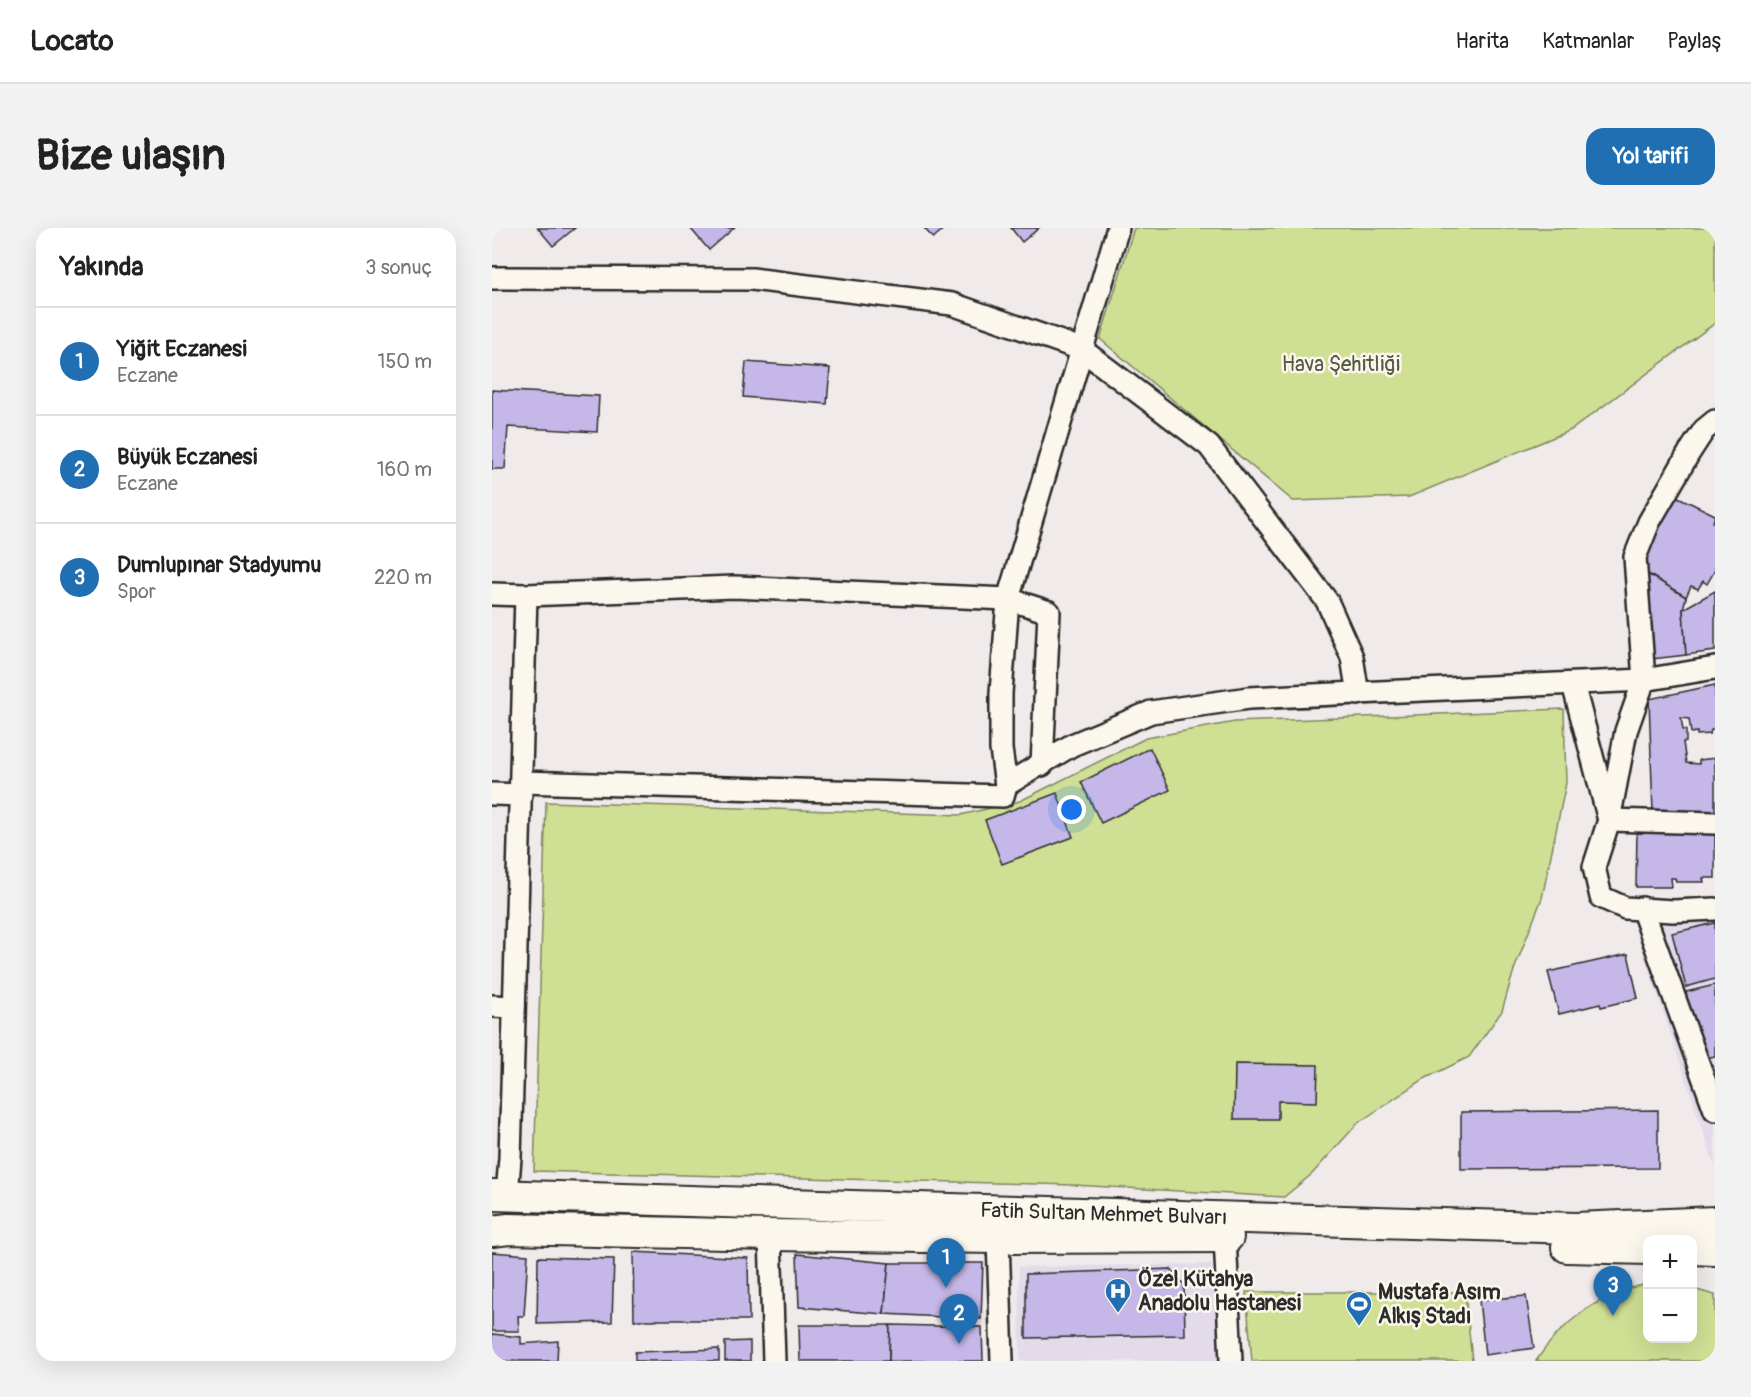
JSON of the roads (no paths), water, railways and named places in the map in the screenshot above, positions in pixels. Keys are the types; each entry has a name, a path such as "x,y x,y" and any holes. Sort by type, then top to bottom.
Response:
{"main road":[{"name":"Fatih Sultan Mehmet Bulvarı","path":"499,1195 1576,1228 1715,1222"},
{"path":"499,1195 500,1230"},
{"name":"Fatih Sultan Mehmet Bulvarı","path":"500,1230 998,1238 1225,1237 1469,1246 1643,1249"},
{"path":"1697,1249 1715,1250"}],"street":[{"path":"492,794 521,788 1003,796 1006,785 1001,749 1001,693 1008,599 1118,228"},
{"path":"492,279 764,281 952,304 1081,349 1209,447 1327,601 1352,657 1358,694"},
{"path":"1715,421 1704,430 1683,462 1649,522 1635,557 1644,680 1626,731 1609,819 1594,867 1601,897 1625,908 1673,911 1715,909"},
{"path":"492,594 526,595 734,587 1008,599 1049,612 1042,765"},
{"path":"499,1195 514,1007 526,595"},
{"path":"1006,785 1072,745 1151,712 1248,698 1644,680 1715,668"},
{"path":"1573,684 1609,819"},
{"path":"1609,819 1715,823"},
{"path":"1642,908 1715,1110"},
{"path":"492,1006 514,1007"},
{"path":"770,1235 774,1361"},
{"path":"1225,1237 1231,1361"},
{"path":"998,1238 1002,1361"}],"place":[{"name":"Yiğit Eczanesi","path":"946,1288"},
{"name":"Özel Kütahya Anadolu Hastanesi","path":"1118,1314"},
{"name":"Dumlupınar Stadyumu","path":"1613,1316"},
{"name":"Mustafa Asım Alkış Stadı","path":"1359,1327"},
{"name":"Büyük Eczanesi","path":"959,1344"}],"park label":[{"name":"Hava Şehitliği","path":"1341,364"}]}
